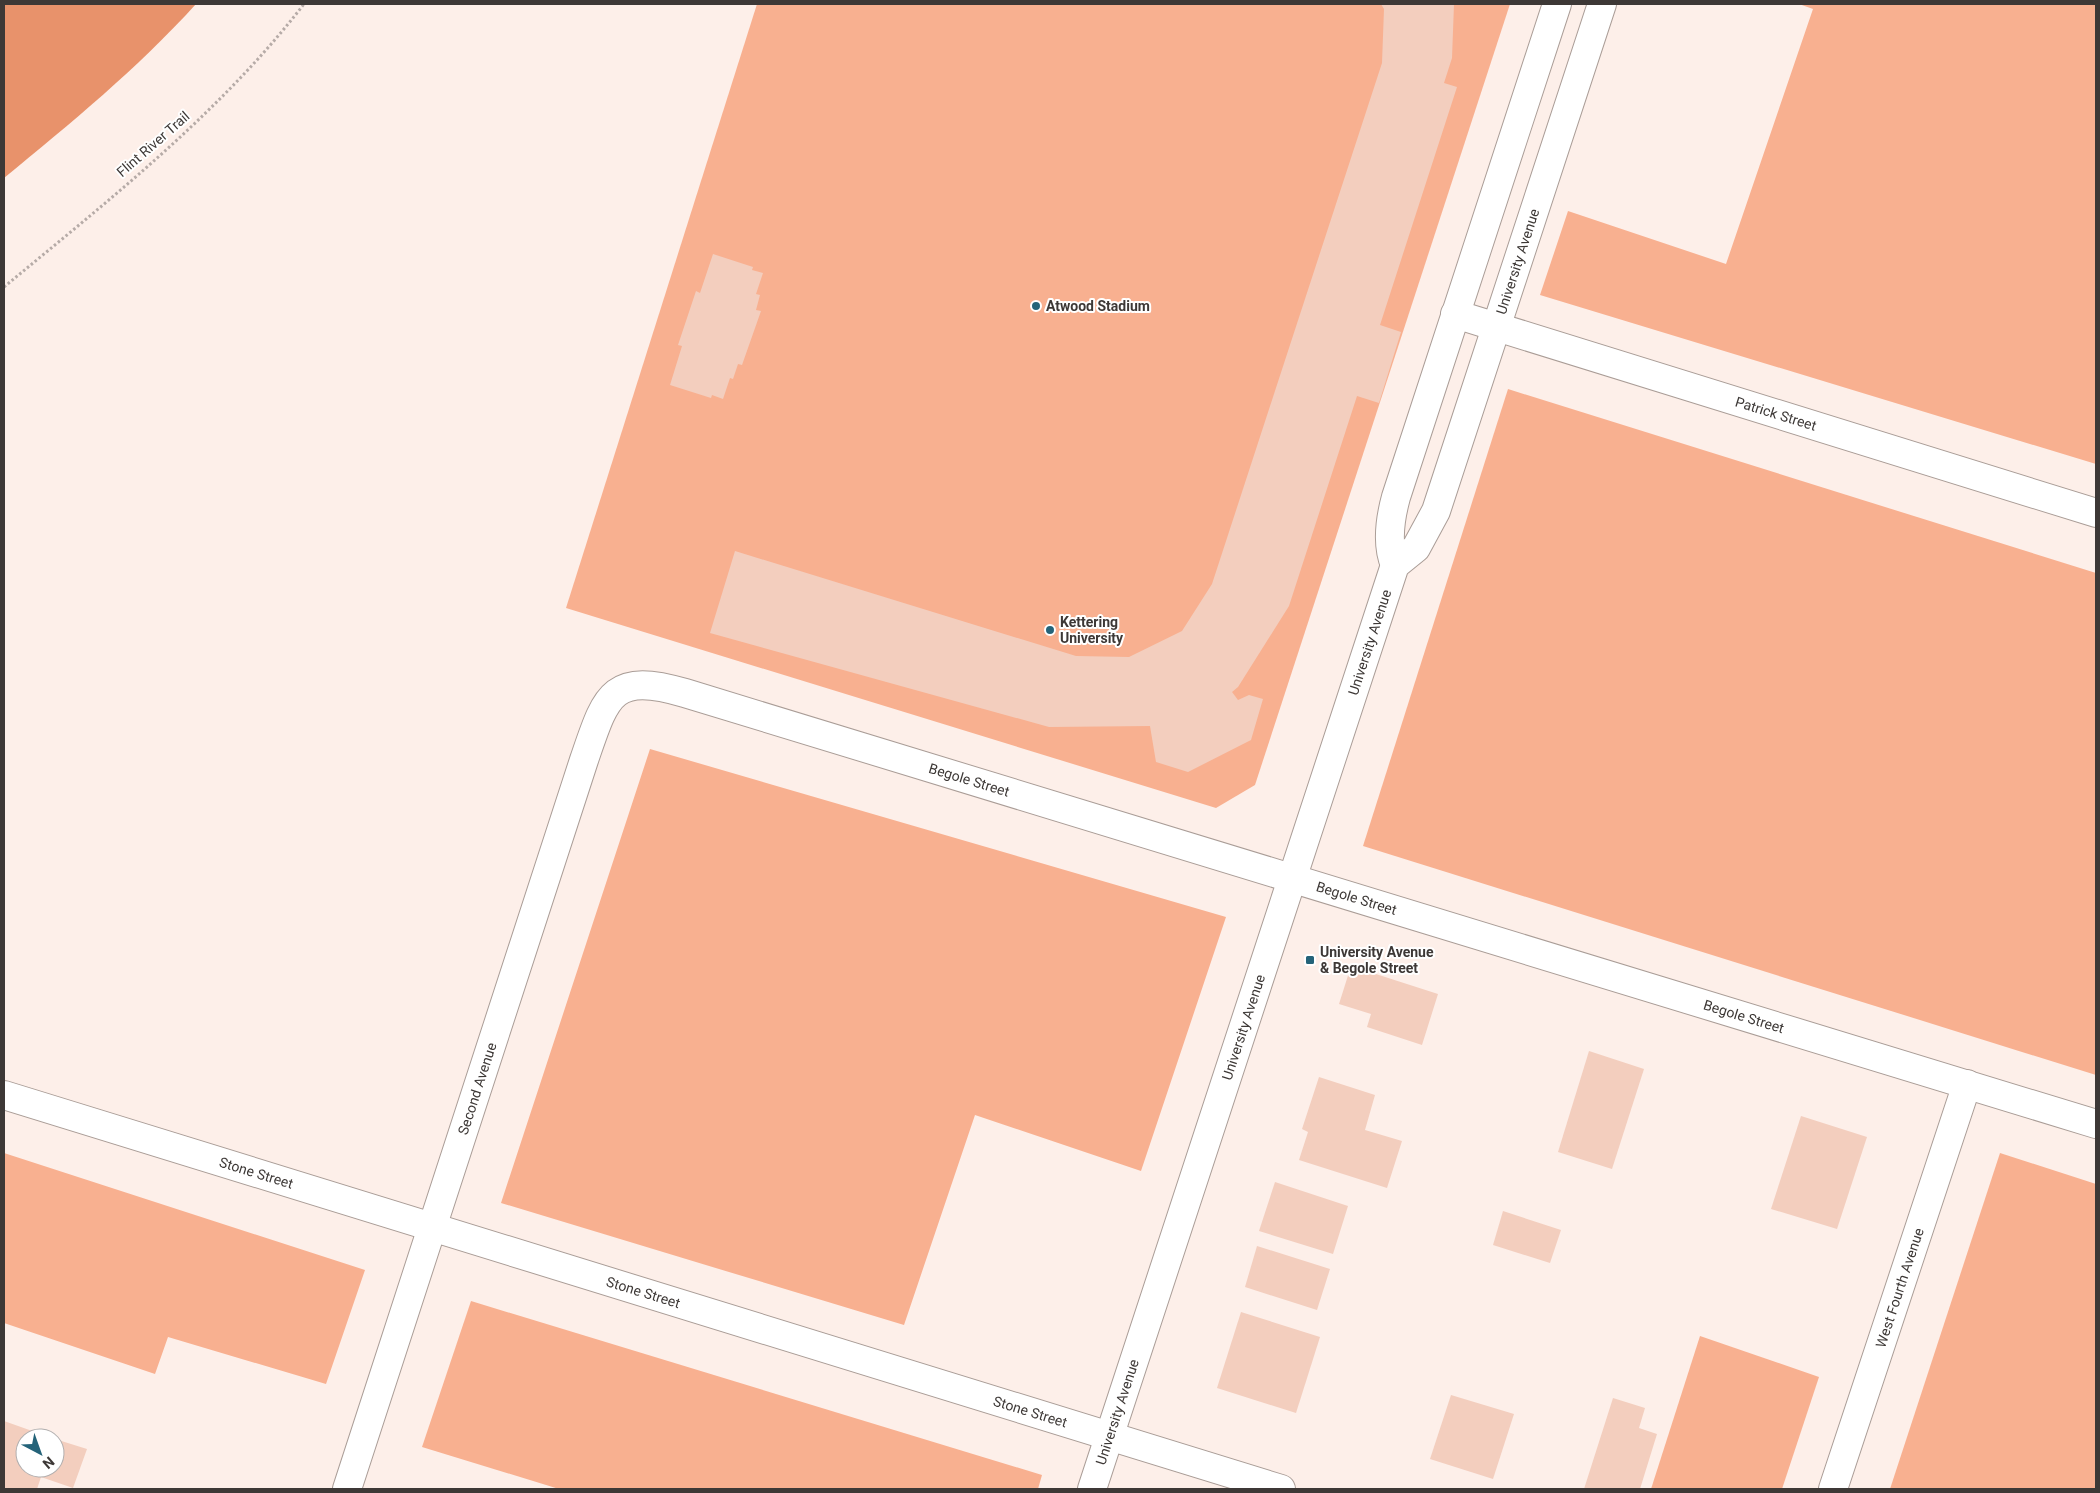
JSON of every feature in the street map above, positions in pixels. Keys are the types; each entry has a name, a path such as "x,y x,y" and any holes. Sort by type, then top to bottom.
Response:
{"street":[{"path":"1396,565 1390,539 1392,512 1557,4"},
{"name":"University Avenue","path":"1092,1489 1396,565 1416,548 1436,511 1602,4"},
{"name":"Patrick Street","path":"1455,314 2096,513"},
{"name":"Begole Street","path":"618,692 627,686 638,684 668,688 2096,1124"},
{"name":"Second Avenue","path":"347,1489 587,752 603,709 618,692"},
{"name":"West Fourth Avenue","path":"1833,1489 1966,1084"},
{"name":"Stone Street","path":"4,1095 1281,1489"}],"path":[{"name":"Flint River Trail","path":"4,287 193,125 257,60 304,4"}],"shaded area":[{"path":"4,4 196,4 127,73 79,116 4,178"},
{"name":"Atwood Stadium","path":"757,4 1510,4 1255,785 1216,808 566,608"},
{"path":"1799,4 2096,5 2096,464 1540,295 1568,211 1726,264 1813,9"},
{"path":"1508,389 2096,573 2096,1075 1363,846"},
{"path":"650,749 1226,917 1141,1171 975,1115 904,1325 501,1203"},
{"path":"4,1153 365,1270 326,1384 168,1337 155,1374 4,1323"},
{"path":"2000,1153 2096,1184 2096,1489 1890,1489"},
{"path":"471,1301 1042,1475 1038,1489 559,1489 422,1447"},
{"path":"1700,1336 1819,1377 1782,1489 1651,1489"}],"building":[{"path":"1381,4 1454,4 1452,58 1444,83 1457,87 1380,325 1401,332 1379,403 1357,396 1289,606 1238,687 1232,692 1238,700 1249,695 1263,699 1251,740 1188,772 1156,762 1150,726 1049,727 710,633 735,551 1076,656 1129,657 1182,631 1212,584 1382,63 1384,9"},
{"path":"713,254 753,267 752,270 763,273 756,294 760,295 756,310 761,311 742,365 738,364 733,379 730,378 723,399 712,395 711,398 670,385 682,346 678,345 696,291 700,293"},
{"path":"1351,966 1438,994 1422,1045 1367,1027 1371,1014 1339,1004"},
{"path":"1589,1051 1644,1069 1612,1169 1558,1152"},
{"path":"1319,1077 1375,1095 1365,1130 1402,1141 1387,1188 1299,1160 1308,1132 1302,1129"},
{"path":"1801,1116 1867,1137 1837,1229 1771,1209"},
{"path":"1275,1182 1348,1206 1333,1254 1259,1231"},
{"path":"1503,1211 1561,1230 1550,1263 1493,1245"},
{"path":"1257,1246 1330,1269 1317,1310 1245,1287"},
{"path":"1241,1312 1320,1337 1296,1413 1217,1388"},
{"path":"1451,1395 1514,1414 1493,1479 1430,1459"},
{"path":"1613,1398 1645,1408 1639,1428 1657,1434 1640,1489 1584,1489"},
{"path":"4,1421 24,1428 15,1428 15,1478 41,1478 37,1489 4,1489"},
{"path":"65,1442 87,1449 73,1488 44,1478 65,1478"}],"place":[{"name":"Atwood Stadium","path":"1036,306"},
{"name":"Kettering University","path":"1050,630"},
{"name":"University Avenue & Begole Street","path":"1310,960"}]}
